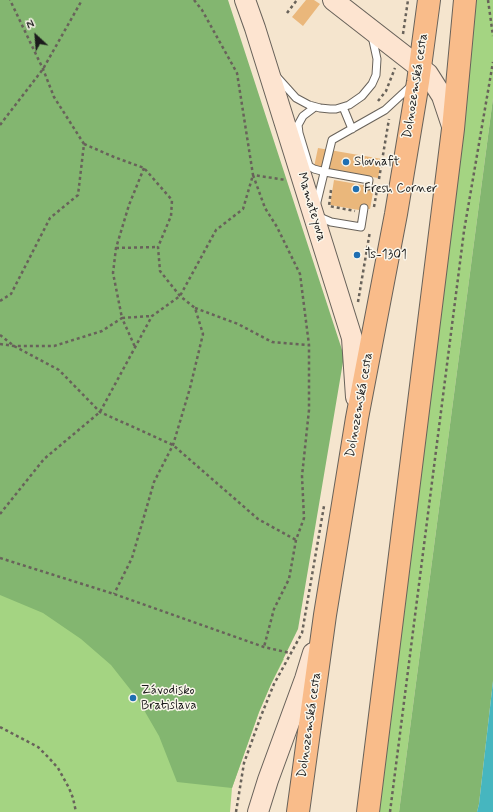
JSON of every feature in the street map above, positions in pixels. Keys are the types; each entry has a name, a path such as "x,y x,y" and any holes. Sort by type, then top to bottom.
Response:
{"main road":[{"name":"Dolnozemská cesta","path":"298,812 326,615 358,418 396,214 419,75 429,0"},
{"path":"368,812 453,129 465,0"}],"street":[{"name":"Mamateyova","path":"245,0 352,338 358,418"},
{"path":"333,0 369,29 419,75 430,77 440,91 453,129"},
{"path":"258,812 326,615"}],"lane":[{"path":"266,64 290,92 303,102 315,107 330,109 349,105 362,96 372,84 376,75 378,66 376,50 369,29"},
{"path":"364,210 361,227 331,222 314,215 332,140 385,110 400,97 419,75"},
{"path":"315,107 300,120 298,125 309,166 325,172 369,180 368,186"},
{"path":"343,107 352,129"}],"path":[{"path":"10,0 54,97 84,144 144,168 172,200 171,216 158,247 160,271 180,296 195,308 238,324 272,342 309,345"},
{"path":"0,125 43,70 82,0"},
{"path":"194,0 202,10 237,73 253,175 265,208 277,227 300,274 309,345 309,410 302,476 304,518 296,540 289,579 274,609 264,647"},
{"path":"287,13 297,0"},
{"path":"488,0 493,36"},
{"path":"390,812 464,231 493,62"},
{"path":"0,301 11,294 50,218 78,196 84,144"},
{"path":"135,348 122,318 113,273 116,248 129,205 144,168"},
{"path":"253,175 304,183"},
{"path":"0,514 44,459 100,412 152,316 180,296 216,230 243,209 253,175"},
{"path":"332,186 328,206 364,210"},
{"path":"116,248 158,247"},
{"path":"114,594 132,558 154,482 173,445 190,388 203,334 195,308"},
{"path":"0,344 14,346 54,346 102,331 122,318 152,316"},
{"path":"0,335 14,346 59,370 100,412 173,445 258,519 296,540"},
{"path":"236,812 244,763 274,684 302,633 325,501"},
{"path":"0,558 114,594 264,647 290,653"},
{"path":"0,727 38,747 58,768 69,788 76,812"}],"green space":[{"path":"0,0 228,0 344,356 298,629 259,712 232,788 177,782 159,736 137,698 111,665 81,639 43,613 0,595"},
{"path":"476,0 493,0 493,98 399,812 377,812"},
{"path":"493,98 493,681 479,804 477,812 399,812"},
{"name":"Závodisko Bratislava","path":"0,570 284,659 259,712 232,788 230,812 0,812"}],"water":[{"path":"493,681 493,812 477,812 479,804"}],"building":[{"path":"306,0 314,0 320,4 303,26 292,17"},
{"path":"318,148 382,159 378,178 314,167"},
{"path":"334,180 374,187 370,209 360,208 359,210 330,205"}],"place":[{"name":"Slovnaft","path":"346,162"},
{"name":"Fresh Corner","path":"356,189"},
{"name":"Ts-1301","path":"357,255"},
{"name":"Závodisko Bratislava","path":"133,698"}]}
